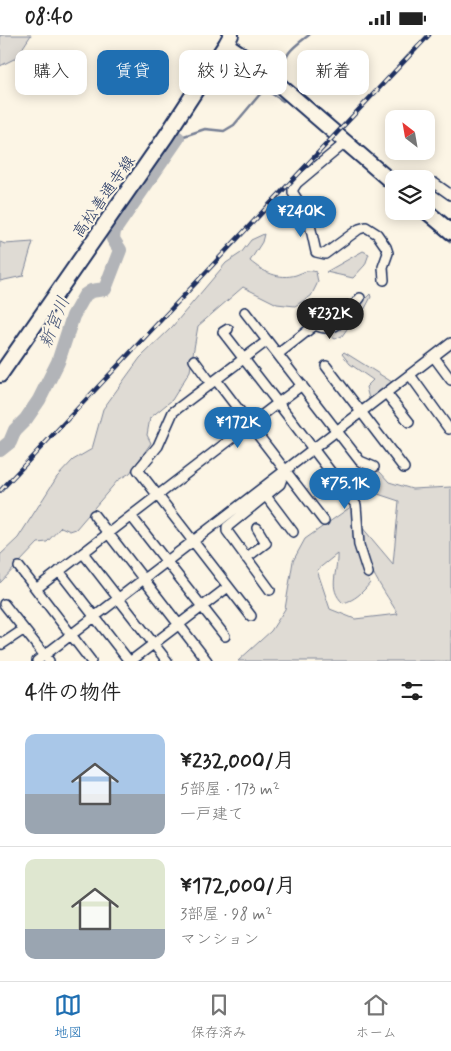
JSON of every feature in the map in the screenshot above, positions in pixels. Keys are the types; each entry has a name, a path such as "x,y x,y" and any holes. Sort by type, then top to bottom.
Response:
{"main road":[{"path":"229,40 385,176"},
{"name":"高松善通寺線","path":"0,375 166,136 229,40"},
{"path":"435,219 451,232"}],"street":[{"path":"345,143 298,183 293,189 293,193 308,216 316,251 325,254 359,229 366,227 377,234 388,253 383,267 384,280"},
{"path":"435,184 451,195"},
{"path":"278,354 315,325 323,329 330,329 336,325 360,298"},
{"path":"245,312 360,461 374,467"},
{"path":"228,329 223,332 356,505 359,545 368,573"},
{"path":"250,615 138,469 158,446 173,412 267,341"},
{"path":"4,604 44,659 71,635 451,343"},
{"path":"434,357 451,380"},
{"path":"194,360 250,425 324,521"},
{"path":"326,366 404,468"},
{"path":"410,375 449,429"},
{"path":"36,589 302,385"},
{"path":"386,393 409,422"},
{"path":"270,590 227,531 227,527 280,484 285,470"},
{"path":"266,496 293,531"},
{"path":"94,515 207,661"},
{"path":"131,516 226,636"},
{"path":"246,558 266,543 257,527"},
{"path":"83,553 167,661"},
{"path":"19,567 91,661"},
{"path":"59,571 130,661 228,587"},
{"path":"0,642 2,644 23,630"}],"shaded area":[{"path":"0,35 31,35 21,50 15,50 15,58 0,66"},
{"path":"264,234 262,242 250,261 260,269 277,276 290,276 308,271 316,272 318,282 311,296 295,306 277,304 243,287 198,326 190,371 172,400 150,418 147,435 151,443 130,473 118,480 76,529 70,531 61,527 47,542 38,543 0,583 0,555 18,538 57,477 73,460 92,449 103,409 140,358 172,327 226,263 241,253 251,240"},
{"path":"0,242 5,244 33,242 23,276 0,281"},
{"path":"363,251 369,254 365,265 353,278 326,272"},
{"path":"370,294 371,297 360,318 347,324 347,329 342,336 335,339 326,333 337,328"},
{"path":"344,352 392,382 369,399 366,387 373,380 350,364 342,354"},
{"path":"367,468 380,472 389,482 412,489 451,487 451,661 238,661 271,631 285,609 293,561 305,539 352,506 356,545 370,583 358,596 343,603 335,592 334,586 337,554 317,570 330,609 355,619 398,614 373,573 365,552 361,526 393,564 399,501 363,489 361,484"}],"waterway":[{"path":"287,56 309,35"},
{"path":"178,138 205,129 224,131 234,125 259,95"},
{"path":"274,95 283,101 286,99 288,101"},
{"path":"318,127 338,145"},
{"name":"新宮川","path":"0,450 10,442 15,430 26,419 39,400 58,362 73,316 85,295 91,291 105,289 120,250 113,239 114,231 178,138"},
{"path":"446,238 451,242"}],"railway":[{"path":"0,491 429,35"}]}
